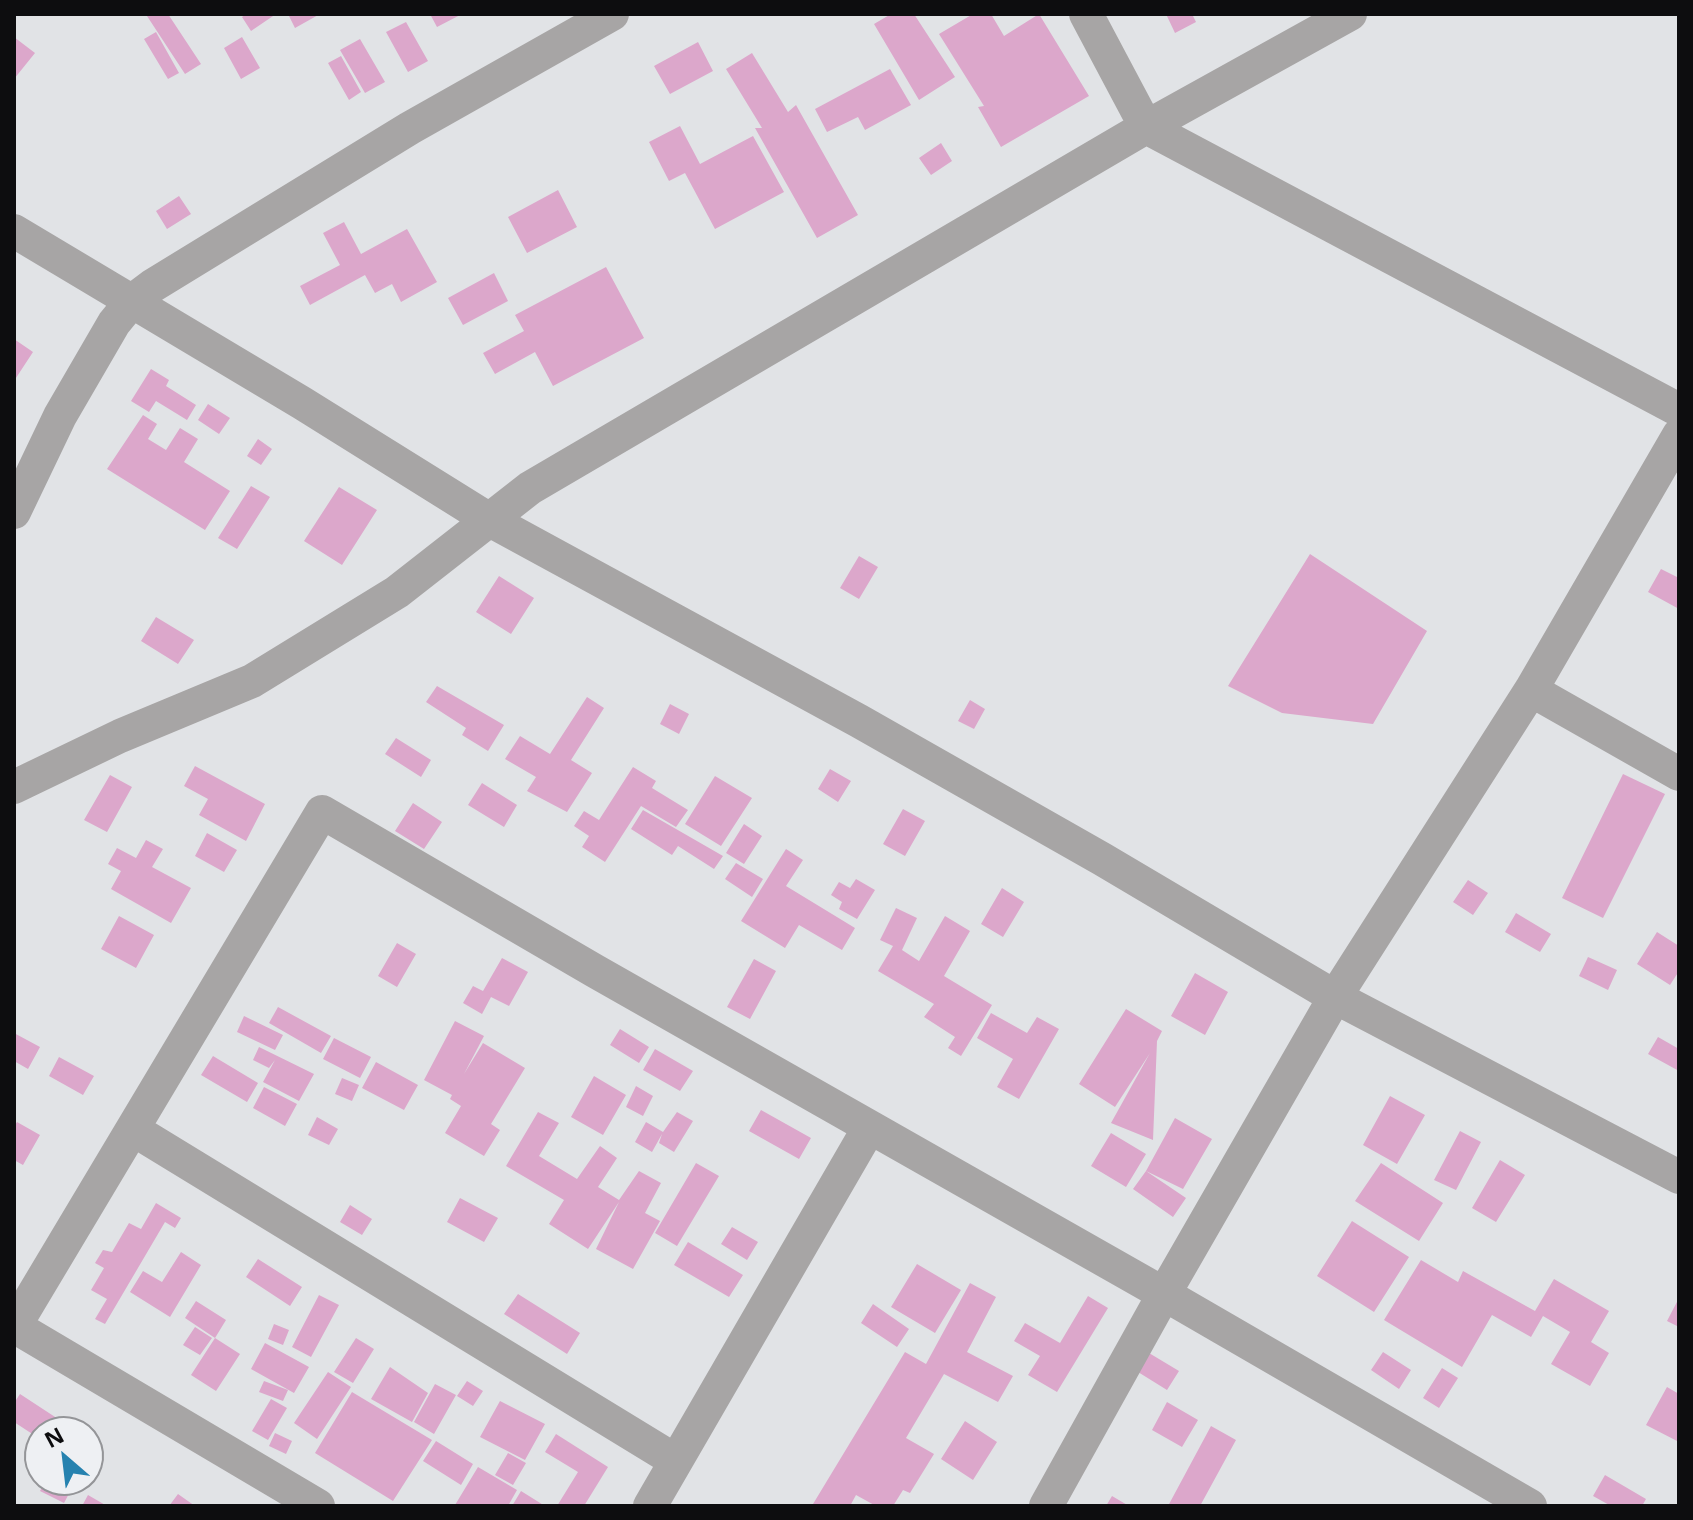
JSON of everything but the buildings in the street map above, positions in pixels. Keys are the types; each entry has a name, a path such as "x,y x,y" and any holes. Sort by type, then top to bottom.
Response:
{"street":[{"path":"14,512 60,416 114,323 132,301 410,128 612,14"},
{"path":"1086,14 1146,127 1679,410"},
{"path":"14,787 120,736 252,681 397,592 530,488 1146,127 1350,14"},
{"path":"14,231 488,519 859,721 1102,859 1335,997 1679,1177"},
{"path":"1046,1506 1335,997 1531,690 1679,435"},
{"path":"1531,690 1679,774"},
{"path":"318,1506 14,1327 322,812 869,1128 1164,1294 1515,1502"},
{"path":"650,1506 869,1128"},
{"path":"134,1130 676,1461"}]}
